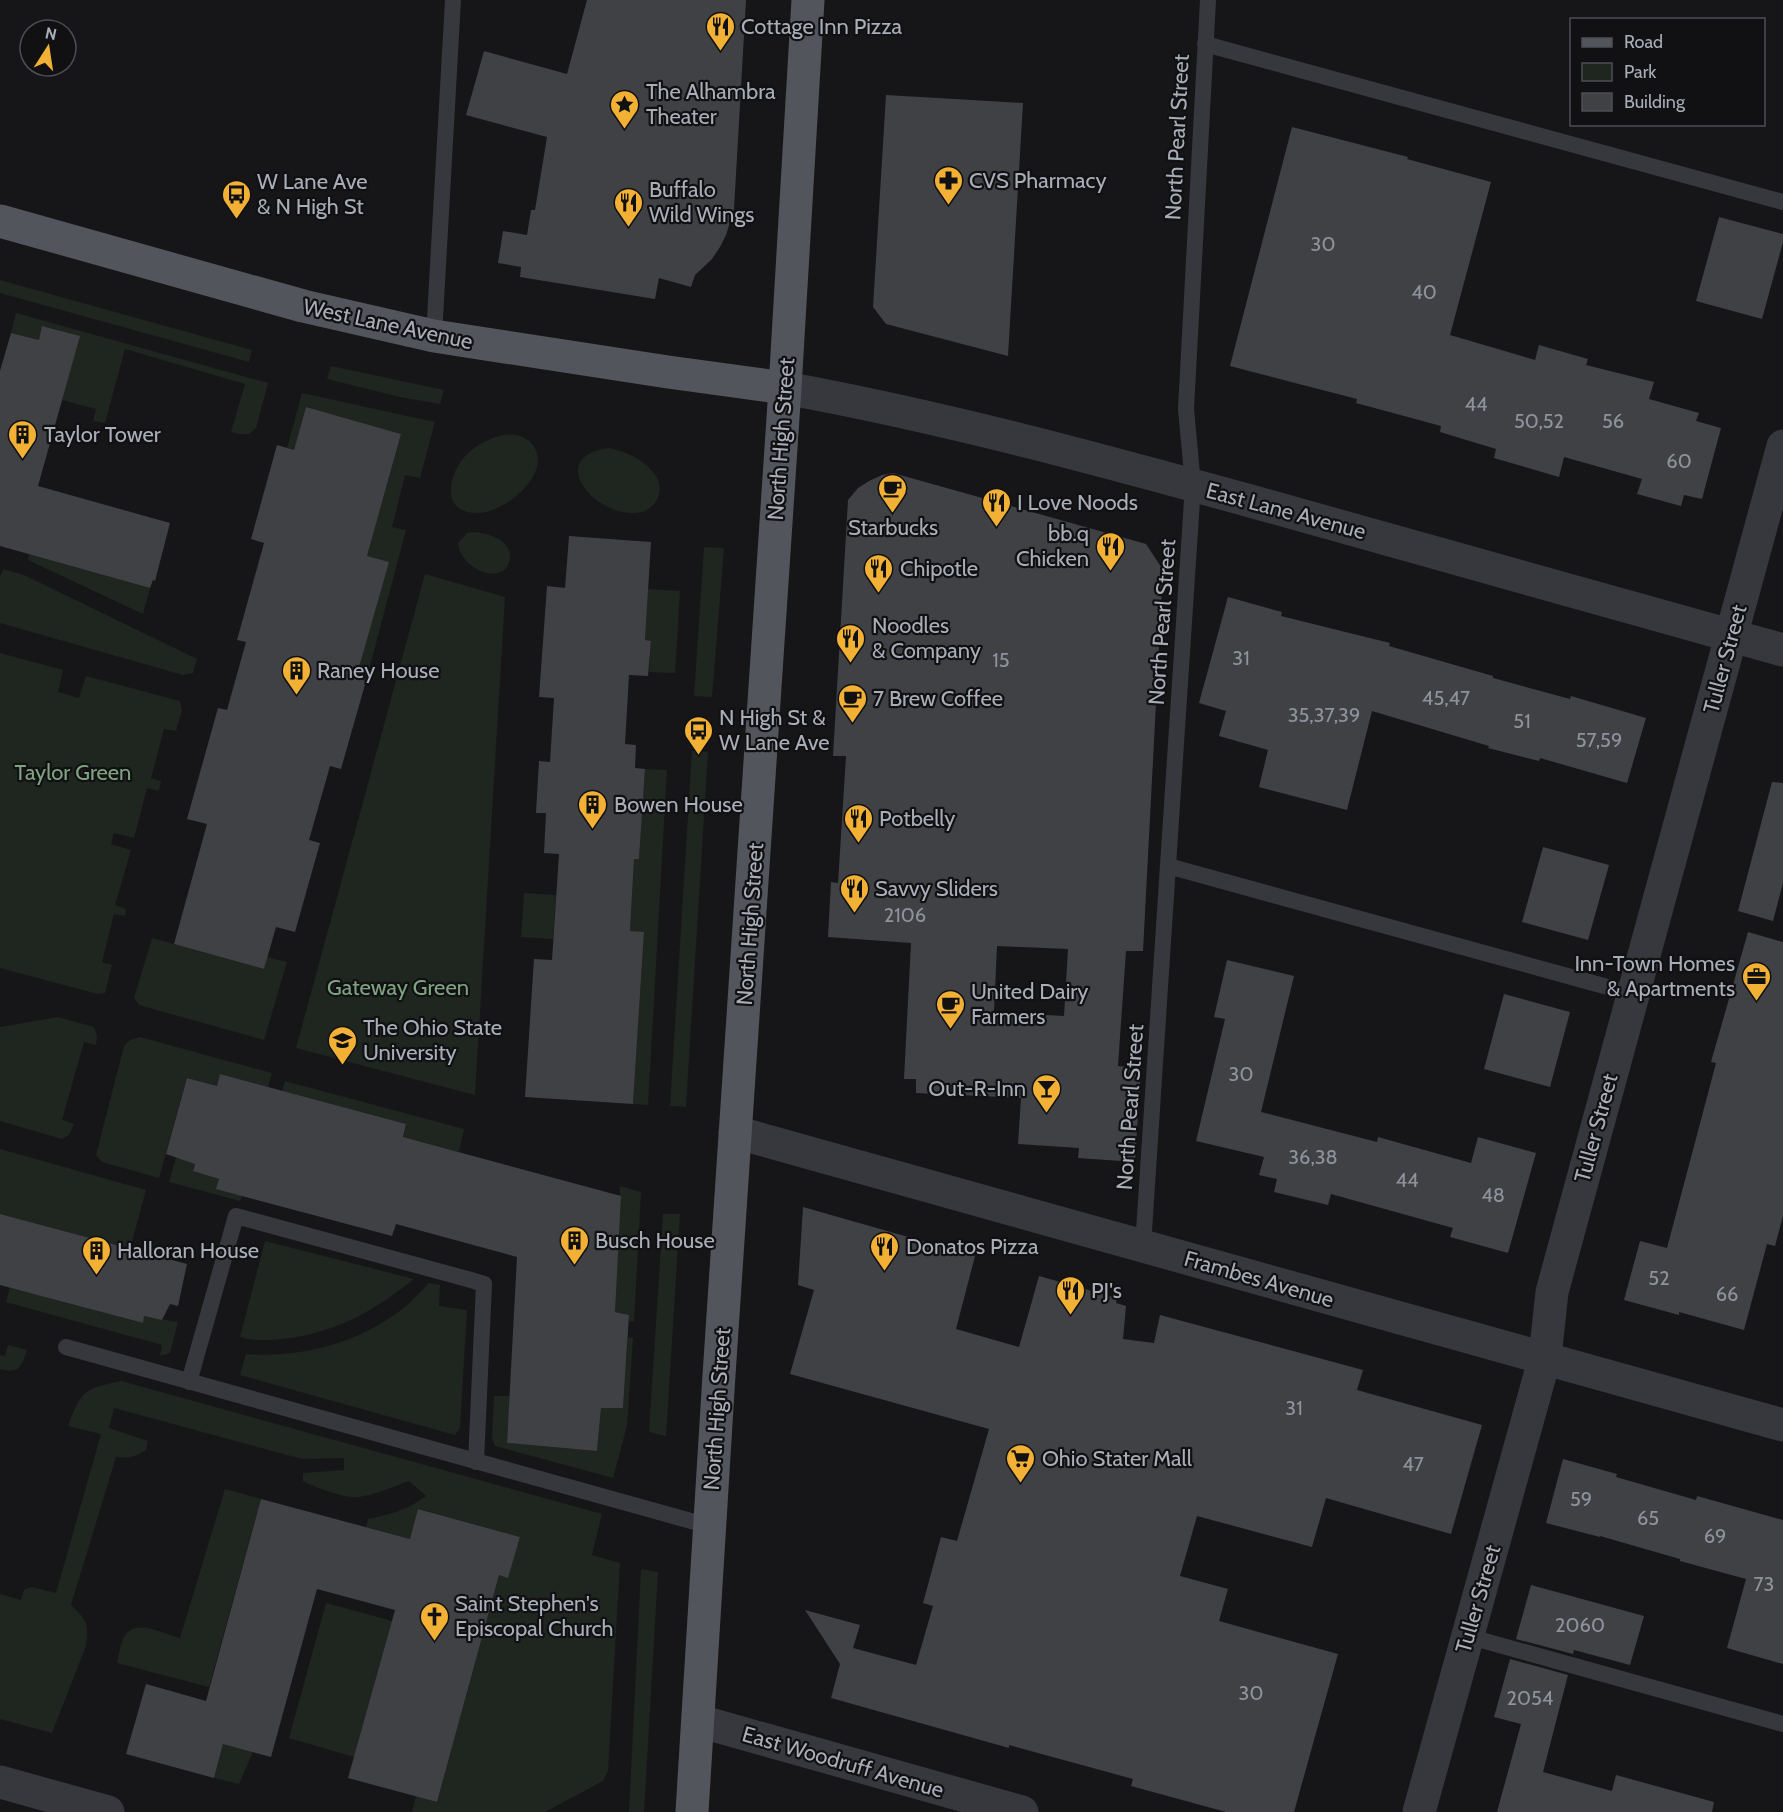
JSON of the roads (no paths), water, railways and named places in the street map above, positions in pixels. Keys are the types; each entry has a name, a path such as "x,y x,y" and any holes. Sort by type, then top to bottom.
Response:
{"main road":[{"name":"North High Street","path":"692,1812 785,388 808,0"},
{"name":"West Lane Avenue","path":"0,221 303,306 434,336 621,366 785,388"}],"street":[{"name":"East Lane Avenue","path":"785,388 944,420 1194,486 1783,650"},
{"name":"Tuller Street","path":"1419,1812 1545,1357 1552,1292 1783,446"},
{"name":"Frambes Avenue","path":"735,1132 1783,1425"},
{"name":"East Woodruff Avenue","path":"699,1721 1022,1812"},
{"path":"0,1782 108,1812"}],"lane":[{"path":"434,336 453,0"},
{"name":"North Pearl Street","path":"1143,1246 1194,486 1186,411 1208,0"},
{"path":"1205,44 1783,202"},
{"path":"1168,866 1633,994"},
{"path":"189,1382 236,1216 471,1280 484,1284 476,1462"},
{"path":"66,1347 710,1526"},
{"path":"1467,1636 1783,1724"}],"place":[{"name":"Cottage Inn Pizza","path":"720,52"},
{"name":"The Alhambra Theater","path":"625,130"},
{"name":"CVS Pharmacy","path":"948,206"},
{"name":"W Lane Ave & N High St","path":"236,220"},
{"name":"Buffalo Wild Wings","path":"628,228"},
{"name":"Taylor Tower","path":"23,460"},
{"name":"Starbucks","path":"893,514"},
{"name":"I Love Noods","path":"996,528"},
{"name":"bb.q Chicken","path":"1110,572"},
{"name":"Chipotle","path":"879,594"},
{"name":"Noodles & Company","path":"851,664"},
{"name":"Raney House","path":"296,696"},
{"name":"7 Brew Coffee","path":"852,724"},
{"name":"N High St & W Lane Ave","path":"698,756"},
{"name":"Bowen House","path":"593,830"},
{"name":"Potbelly","path":"858,844"},
{"name":"Savvy Sliders","path":"854,914"},
{"name":"Inn-Town Homes & Apartments","path":"1756,1002"},
{"name":"United Dairy Farmers","path":"950,1030"},
{"name":"The Ohio State University","path":"342,1066"},
{"name":"Out-R-Inn","path":"1047,1114"},
{"name":"Busch House","path":"574,1266"},
{"name":"Donatos Pizza","path":"885,1272"},
{"name":"Halloran House","path":"96,1276"},
{"name":"PJ's","path":"1070,1316"},
{"name":"Ohio Stater Mall","path":"1021,1484"},
{"name":"Saint Stephen's Episcopal Church","path":"434,1642"}],"park label":[{"name":"Taylor Green","path":"73,772"},
{"name":"Gateway Green","path":"398,987"}]}
